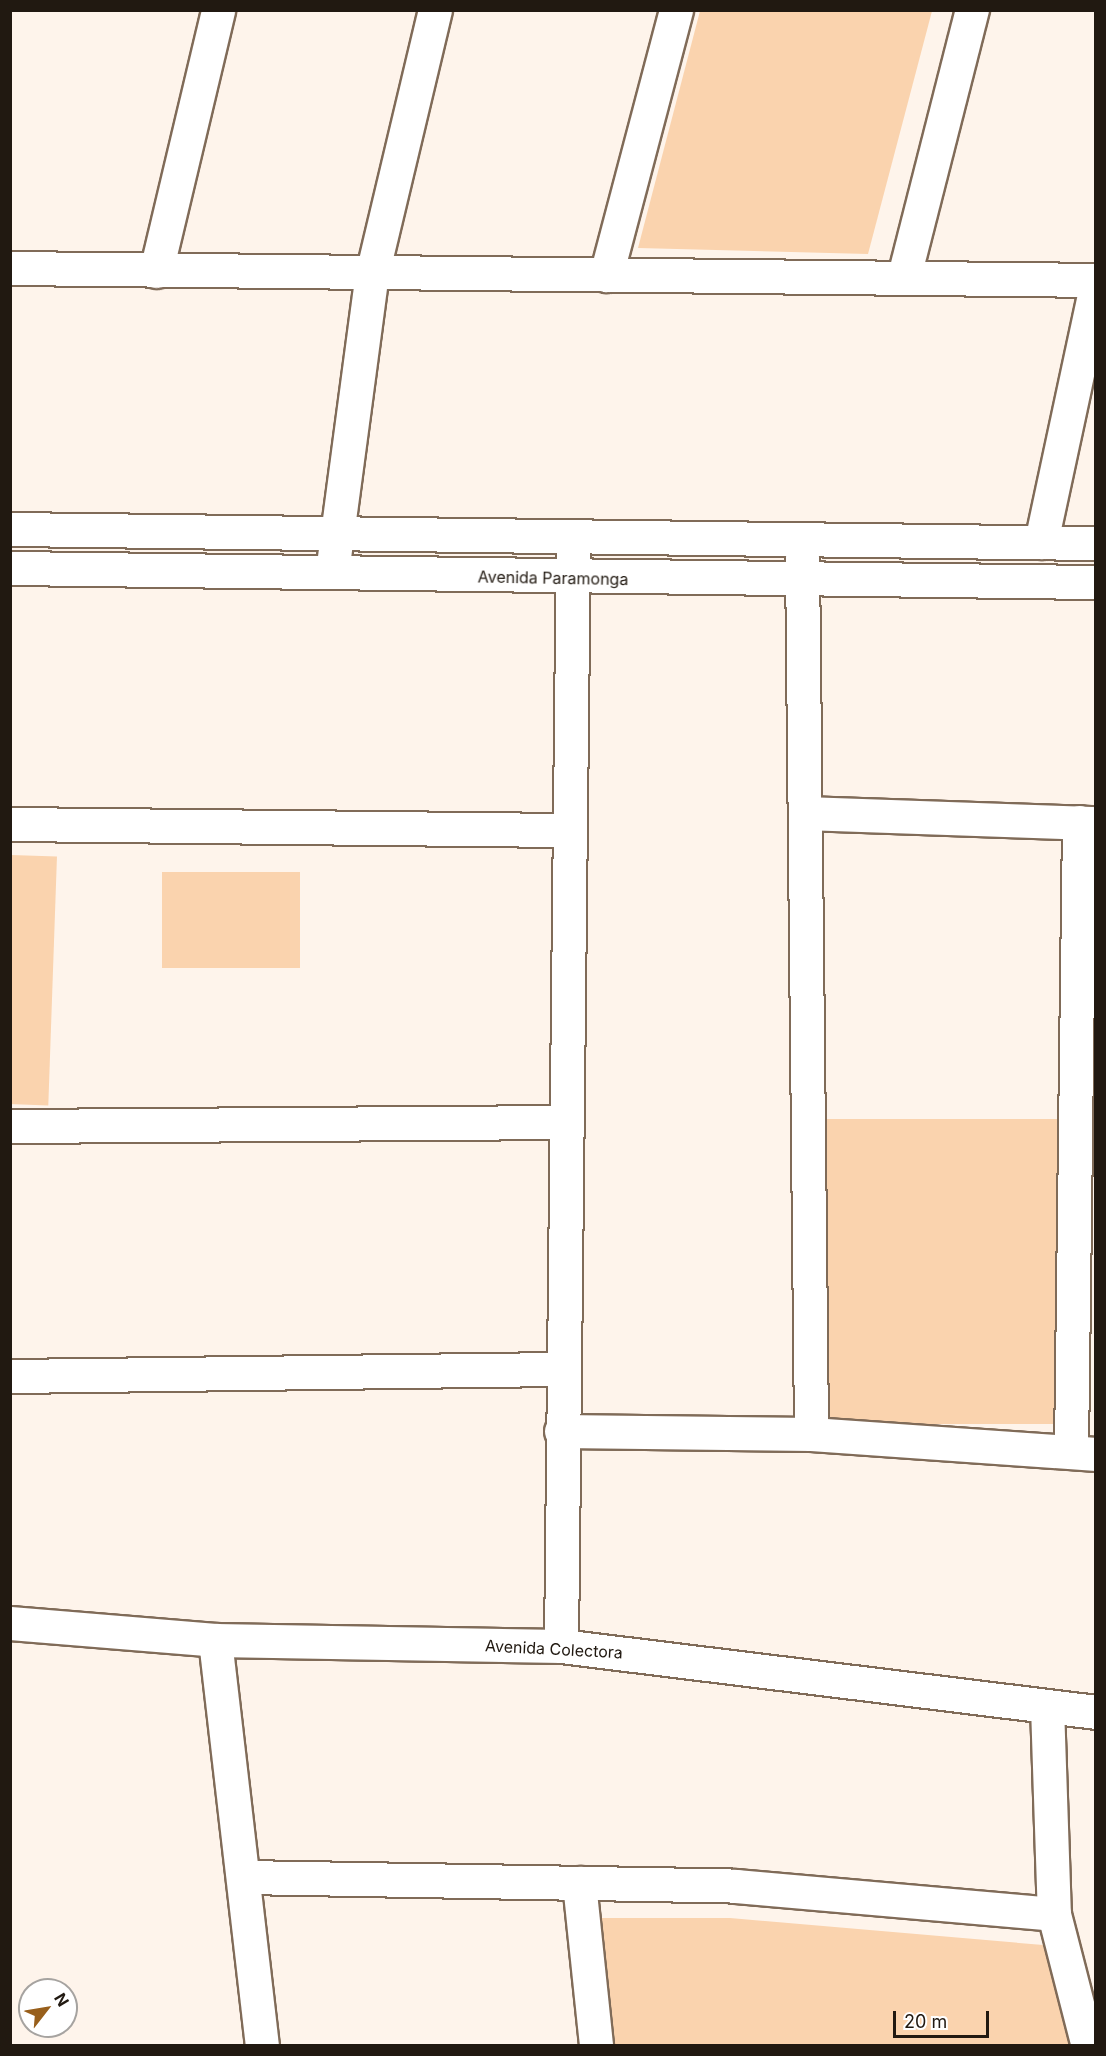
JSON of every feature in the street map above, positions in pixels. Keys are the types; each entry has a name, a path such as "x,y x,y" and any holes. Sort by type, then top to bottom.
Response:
{"street":[{"path":"156,271 218,10"},
{"path":"334,575 335,537 372,274 435,10"},
{"path":"606,275 676,10"},
{"path":"904,276 972,10"},
{"path":"10,268 372,274 904,276 1095,280"},
{"path":"1041,542 1095,286"},
{"path":"10,529 335,537 1095,543"},
{"path":"561,1646 561,1369 573,540"},
{"path":"802,541 811,1434"},
{"name":"Avenida Paramonga","path":"10,568 571,579 1095,582"},
{"path":"561,1431 811,1434 1083,1452 1087,823 806,813"},
{"path":"10,824 568,830"},
{"path":"10,1126 564,1122"},
{"path":"10,1376 561,1369"},
{"name":"Avenida Colectora","path":"10,1623 215,1640 561,1646 1095,1712"},
{"path":"215,1640 262,2046"},
{"path":"1047,1706 1054,1914 1088,2046"},
{"path":"243,1877 735,1886 1054,1914"},
{"path":"579,1883 596,2046"}],"shaded area":[{"path":"700,11 932,11 868,254 638,248"},
{"path":"11,855 57,857 48,1105 10,1104"},
{"path":"162,872 300,872 300,968 162,968"},
{"path":"821,1119 1061,1119 1061,1424 821,1424"},
{"path":"572,1918 730,1918 1043,1945 1074,2045 581,2045"}]}
